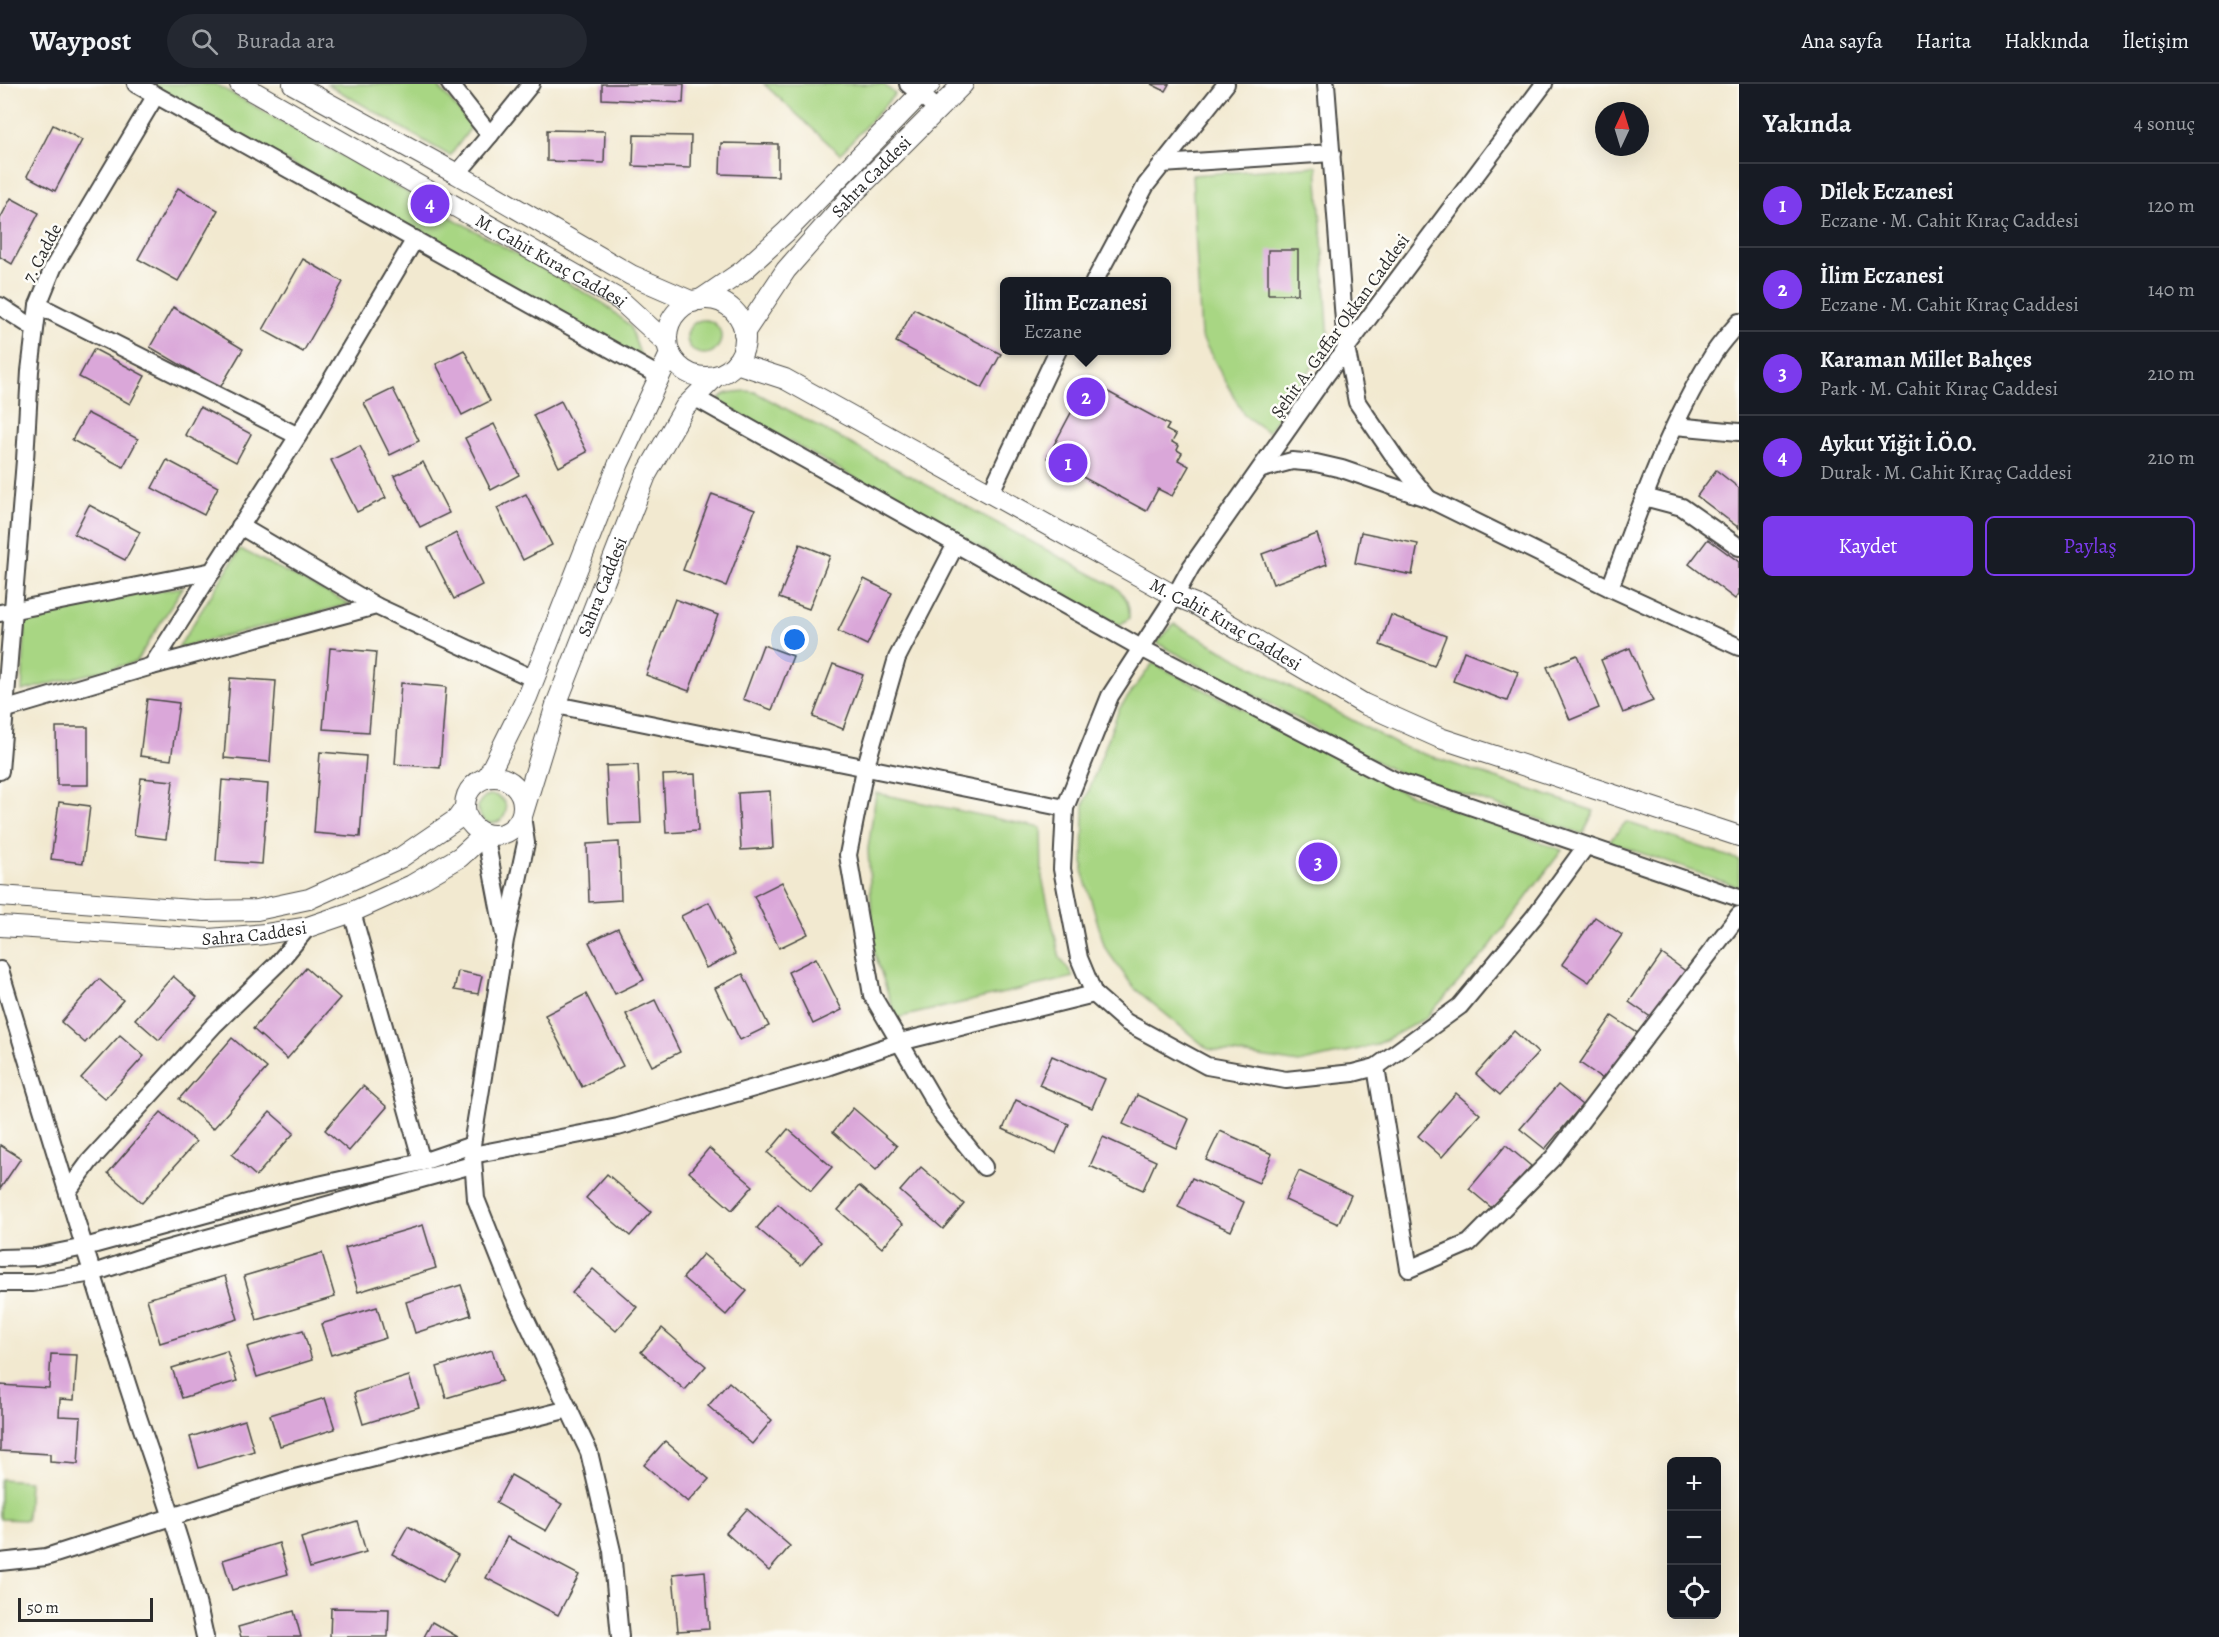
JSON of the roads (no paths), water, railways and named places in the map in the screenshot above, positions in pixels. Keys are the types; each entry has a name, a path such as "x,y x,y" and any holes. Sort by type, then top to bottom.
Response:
{"street":[{"path":"136,84 659,376"},
{"name":"M. Cahit Kıraç Caddesi","path":"240,84 620,300 669,348"},
{"name":"M. Cahit Kıraç Caddesi","path":"293,84 457,174 631,275 696,301"},
{"path":"450,84 490,135"},
{"path":"457,174 531,84"},
{"name":"Sahra Caddesi","path":"744,333 786,270 852,194 963,84"},
{"path":"1097,277 1146,185 1226,84"},
{"path":"1326,84 1346,347 1358,402 1396,459 1429,499"},
{"name":"Şehit A. Gaffar Okkan Caddesi","path":"1094,994 1078,958 1062,869 1065,808 1110,696 1175,596 1191,567 1346,347 1544,84"},
{"path":"919,87 938,110"},
{"name":"Sahra Caddesi","path":"696,301 744,270 786,232 919,87"},
{"name":"7. Cadde","path":"0,771 6,612 38,305 53,268 156,95"},
{"path":"1162,164 1332,153"},
{"path":"152,666 298,436 415,239"},
{"path":"712,300 729,308 741,321 744,343 736,363 716,376 694,375 684,371 676,363 669,348 668,331 672,320 679,310 696,301 712,300"},
{"path":"38,305 298,436"},
{"path":"0,306 34,328"},
{"path":"1610,588 1644,497 1675,426 1711,356 1739,322"},
{"name":"Sahra Caddesi","path":"0,896 205,911 257,910 309,899 400,858 457,819 465,808 466,798 471,789 478,782 487,778 534,679 619,463 659,376 669,348"},
{"path":"990,494 1056,355"},
{"name":"M. Cahit Kıraç Caddesi","path":"736,363 785,379 1175,596 1195,604 1364,704 1440,738 1739,836"},
{"name":"Sahra Caddesi","path":"0,926 210,939 308,927 352,912 412,885 460,857 485,834 503,834 511,830 522,816 556,705 646,476 685,407 716,376"},
{"path":"694,397 1142,648 1394,780 1739,898"},
{"path":"1675,426 1739,432"},
{"path":"1262,469 1292,461 1316,464 1342,469 1429,499 1610,588 1739,647"},
{"path":"1644,497 1682,507 1739,547"},
{"path":"240,526 376,606 534,679"},
{"path":"956,544 897,658 865,769 848,855 872,994 943,1116 984,1167"},
{"path":"6,612 213,571"},
{"path":"2,711 152,666 376,606"},
{"path":"556,705 1065,808"},
{"path":"487,778 505,779 513,784 522,799 526,843 505,940 472,1155 476,1199 513,1292 589,1452 612,1551 620,1637"},
{"path":"465,808 471,824 485,834 505,940"},
{"path":"0,1258 36,1257 85,1247 287,1192 422,1162 472,1155 618,1126 827,1066 900,1042 1094,994 1126,1022 1207,1066 1286,1080 1353,1073 1376,1067 1461,1006 1534,917 1586,846"},
{"path":"352,912 422,1162"},
{"path":"1376,1067 1409,1269 1469,1243 1553,1158 1739,915"},
{"path":"68,1191 106,1144 214,1025 278,963 308,927"},
{"path":"0,970 170,1517 183,1548 205,1637"},
{"path":"0,1283 32,1283 93,1273 472,1155"},
{"path":"0,1562 46,1557 287,1480 569,1409"}],"place":[{"name":"Aykut Yiğit İ.Ö.O.","path":"430,204"},
{"name":"İlim Eczanesi","path":"1086,397"},
{"name":"Dilek Eczanesi","path":"1068,463"},
{"name":"Karaman Millet Bahçes","path":"1318,862"}]}
